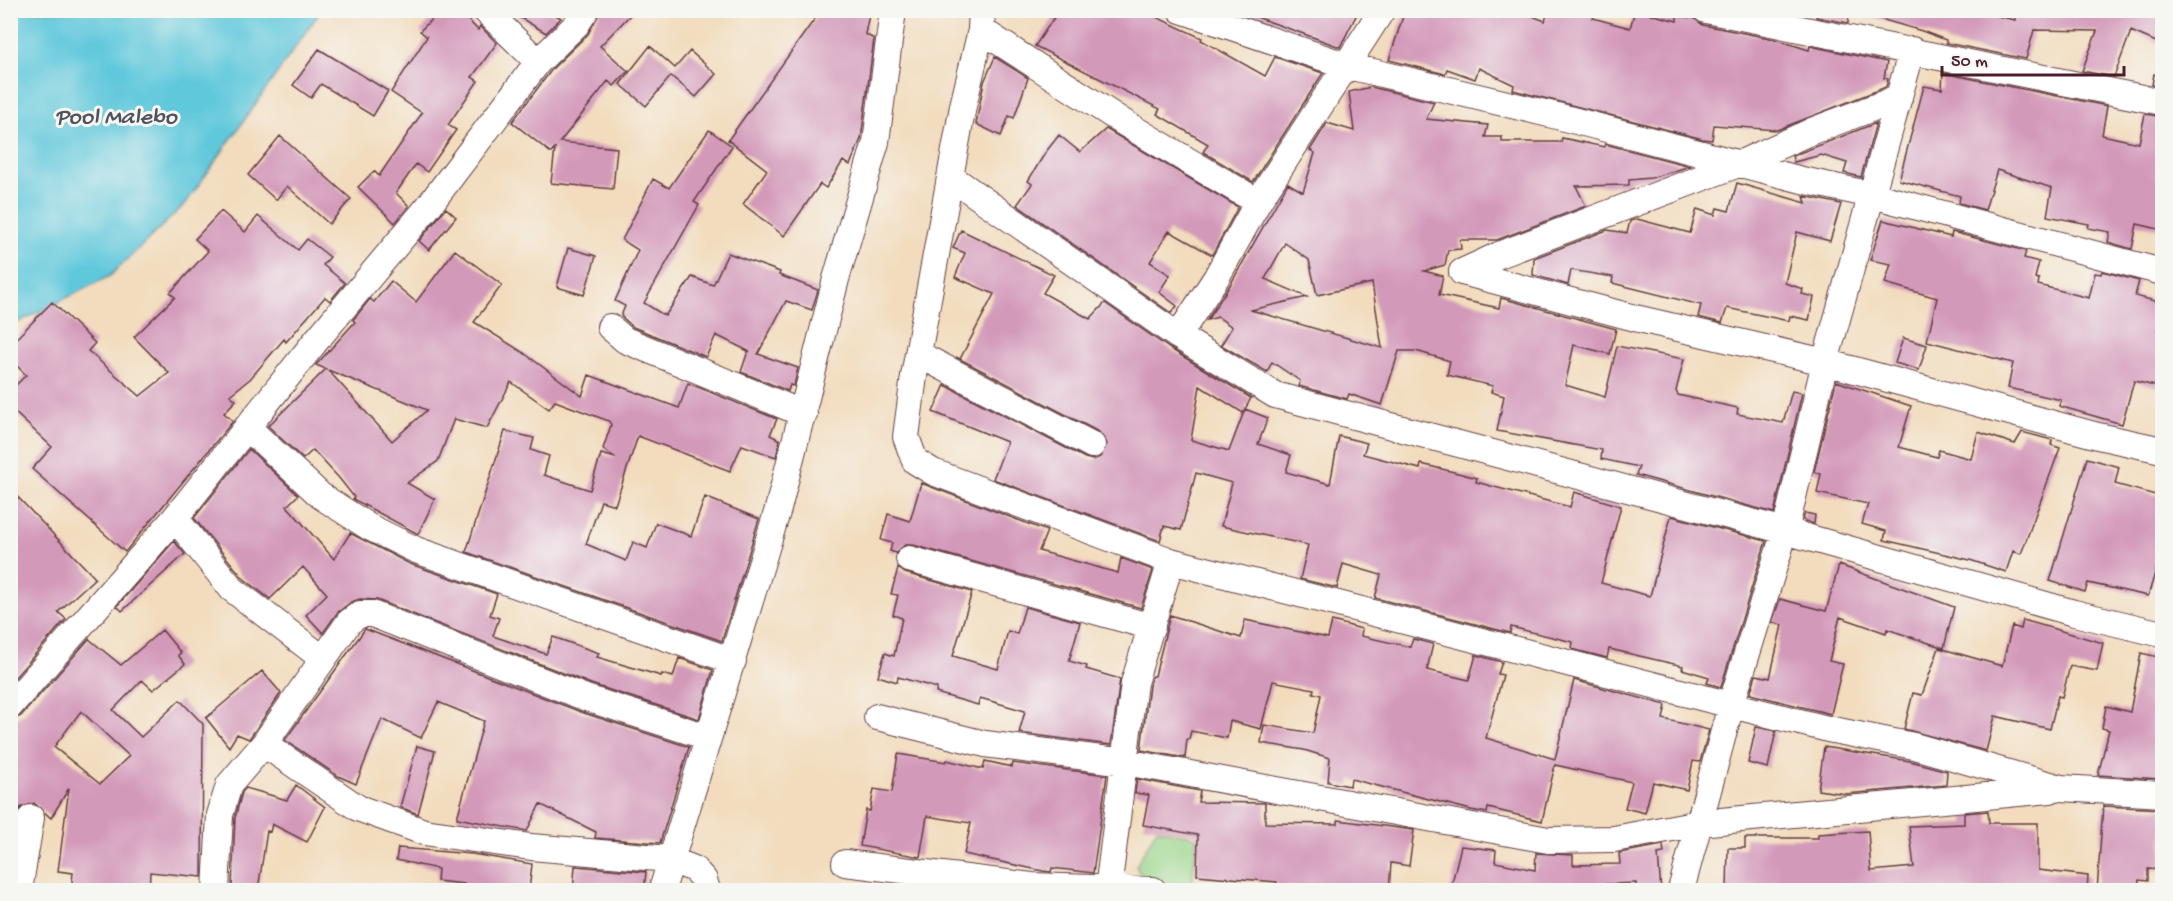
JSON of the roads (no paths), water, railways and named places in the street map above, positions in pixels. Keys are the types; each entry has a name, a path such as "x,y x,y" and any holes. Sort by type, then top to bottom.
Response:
{"street":[{"path":"485,10 538,62"},
{"path":"10,706 175,518 428,207 538,62 576,25 586,10"},
{"path":"662,891 669,860 733,661 804,414 836,279 876,142 893,10"},
{"path":"1181,10 1348,66 1872,195 2163,273"},
{"path":"1178,336 1216,278 1258,202 1348,66 1382,10"},
{"path":"1706,10 1812,20 1912,50 2163,102"},
{"path":"1258,202 1126,124 981,20 918,354 906,437 915,461 933,472 1171,561 1731,705 1828,729 1914,746 2061,788"},
{"path":"1681,891 1731,705 1785,531 1825,362 1912,50"},
{"path":"1899,98 1812,131 1741,163 1499,255 1462,272 1635,318 1825,362 2098,436 2163,450"},
{"path":"952,178 1178,336 1275,395 1785,531 2074,613 2163,634"},
{"path":"610,327 625,340 804,414"},
{"path":"918,354 1092,445"},
{"path":"247,427 321,496 369,527 416,550 733,661"},
{"path":"175,518 232,589 322,658"},
{"path":"909,559 1152,627"},
{"path":"1108,889 1134,683 1171,561"},
{"path":"216,891 220,815 229,785 264,744 349,622 360,614 372,614 586,698 707,737"},
{"path":"877,717 985,744 1125,762 1548,840 1614,839 1700,823 2061,788 2163,794"},
{"path":"264,744 358,808 424,832 531,847 669,860 694,869 704,880 707,891"},
{"path":"19,891 31,818"},
{"path":"844,863 1032,886 1153,891"}],"water":[{"name":"Pool Malebo","path":"11,11 319,11 186,203 110,276 11,326"}]}
